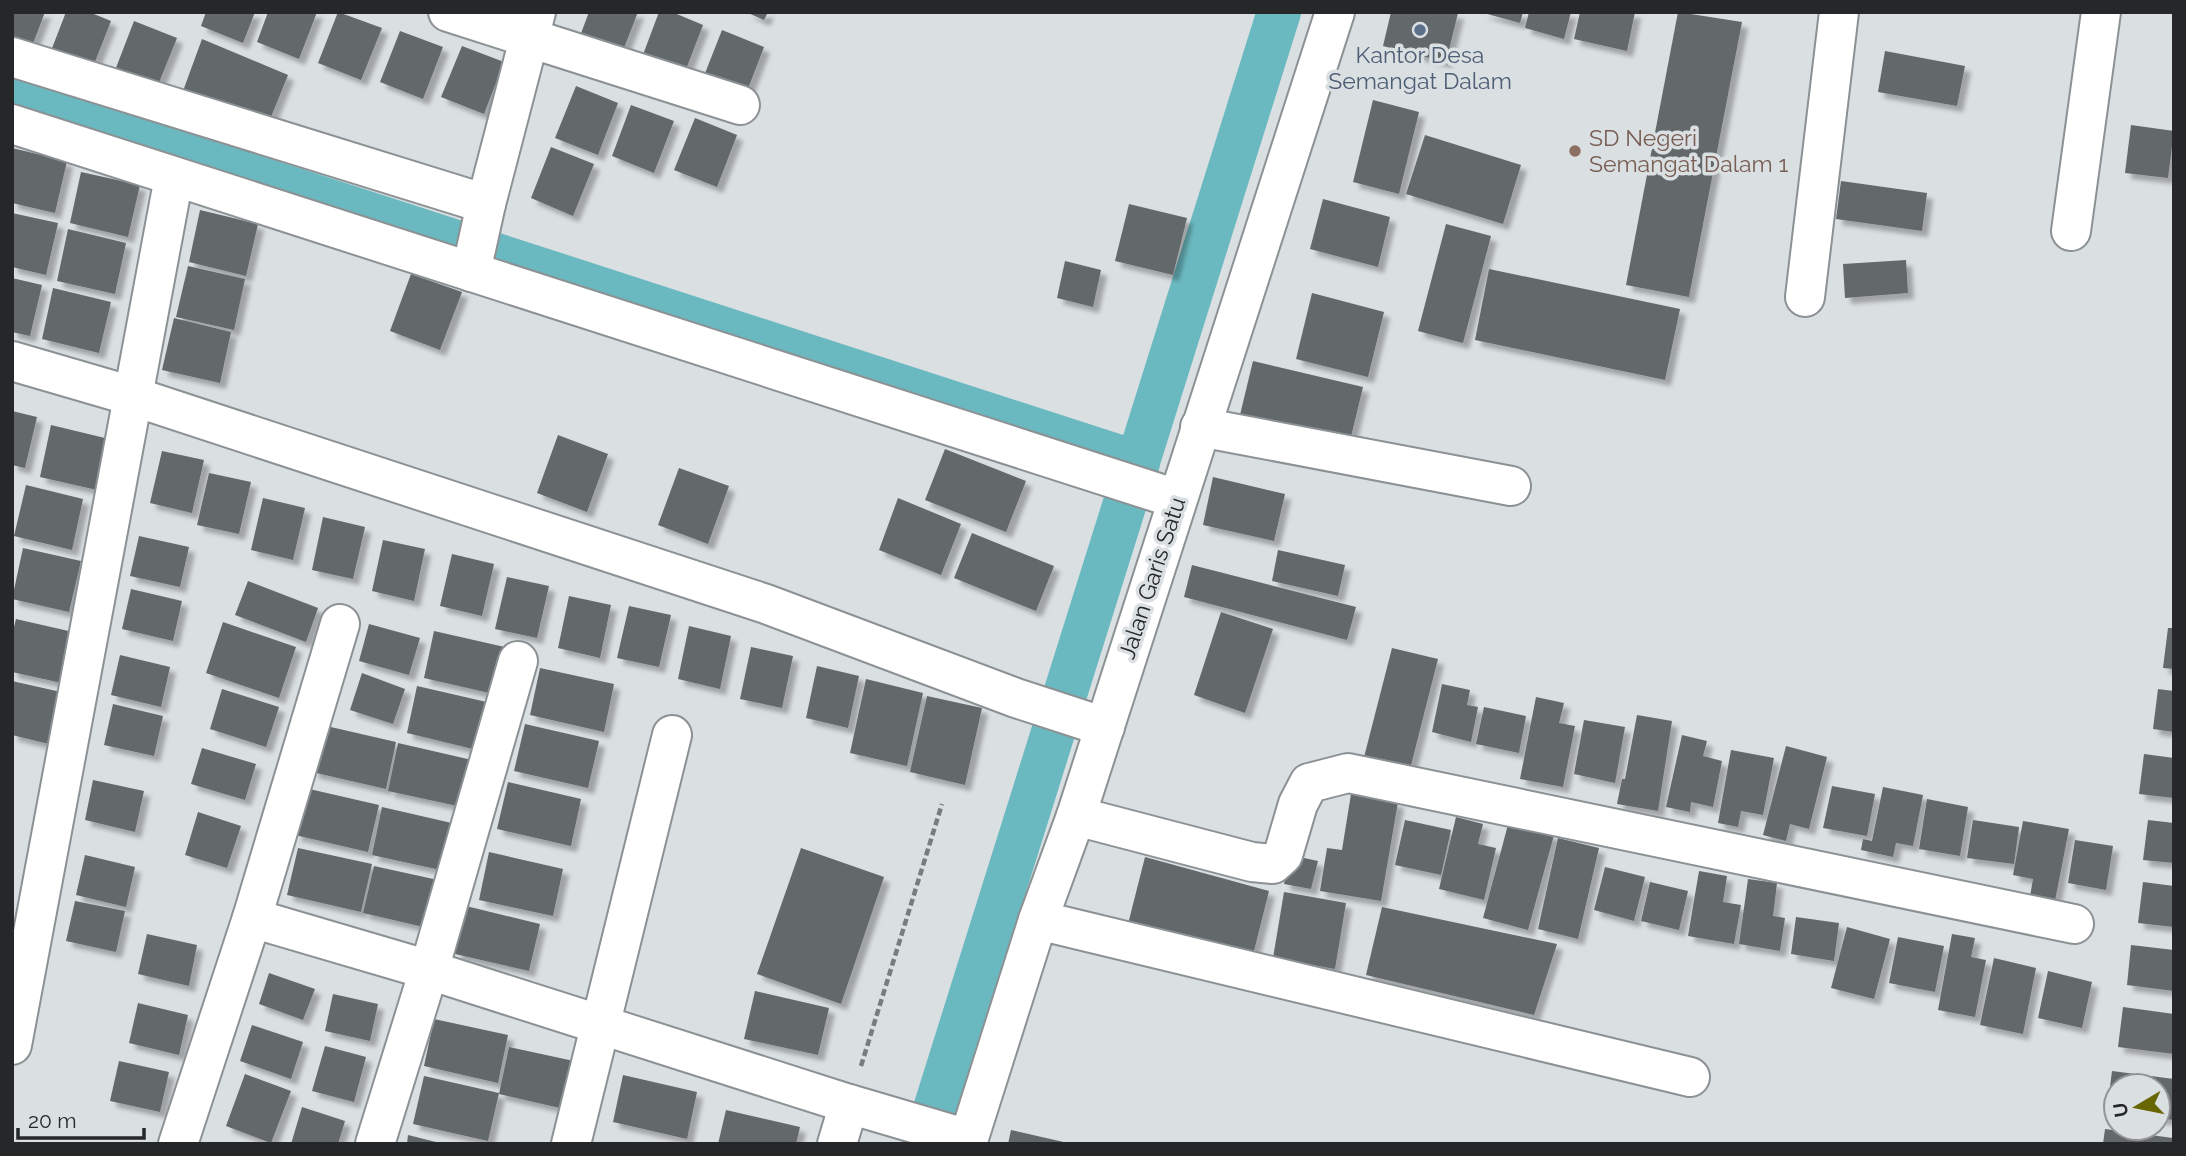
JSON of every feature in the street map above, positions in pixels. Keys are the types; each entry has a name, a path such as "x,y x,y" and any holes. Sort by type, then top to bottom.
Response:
{"street":[{"path":"448,12 532,25 740,105"},
{"name":"Jalan Garis Satu","path":"960,1138 1076,816 1091,722 1165,495 1200,427 1335,12"},
{"path":"1805,297 1839,12"},
{"path":"2071,231 2101,12"},
{"path":"471,272 532,25"},
{"path":"12,57 486,204"},
{"path":"12,124 1165,495"},
{"path":"12,1045 174,177"},
{"path":"12,361 132,396 766,604 1016,698 1091,722"},
{"path":"1200,427 1511,486"},
{"path":"178,1144 252,918 340,624"},
{"path":"375,1144 429,970 518,661"},
{"path":"571,1144 672,736"},
{"path":"1076,816 1252,862 1273,863 1283,855 1298,804 1309,783 1348,774 2074,924"},
{"path":"252,918 429,970 960,1138"},
{"path":"1038,920 1690,1077"},
{"path":"837,1144 866,1108"}],"path":[{"path":"866,1108 942,804"}],"building":[{"path":"12,12 45,12 32,46 12,38"},
{"path":"66,12 89,12 111,21 91,72 49,56"},
{"path":"206,12 255,12 243,43 201,26"},
{"path":"268,12 317,12 299,59 257,42"},
{"path":"338,12 382,28 361,80 318,63"},
{"path":"589,12 638,12 622,53 580,36"},
{"path":"659,12 672,12 703,25 683,77 641,60"},
{"path":"746,12 768,12 764,20"},
{"name":"Kantor Desa Semangat Dalam","path":"1391,12 1458,13 1446,62 1383,46"},
{"path":"1480,12 1523,12 1520,23"},
{"path":"1529,12 1571,12 1564,39 1525,28"},
{"path":"1580,12 1635,12 1627,51 1574,39"},
{"path":"1678,12 1742,22 1689,297 1626,285"},
{"path":"134,21 177,38 156,90 114,73"},
{"path":"722,30 764,47 744,99 702,81"},
{"path":"400,31 443,47 423,99 380,82"},
{"path":"202,39 288,75 267,127 183,91"},
{"path":"462,46 504,62 484,114 441,97"},
{"path":"1885,51 1965,66 1957,106 1878,92"},
{"path":"576,86 618,103 598,155 555,138"},
{"path":"1373,100 1419,112 1399,194 1353,182"},
{"path":"631,105 674,121 654,173 612,156"},
{"path":"695,118 737,135 717,187 674,170"},
{"path":"2131,125 2174,131 2168,178 2125,173"},
{"path":"1425,135 1521,165 1503,224 1406,194"},
{"path":"551,147 594,164 573,216 531,198"},
{"path":"12,148 67,161 55,213 12,203"},
{"path":"81,172 140,185 128,237 70,223"},
{"path":"1841,181 1927,193 1922,231 1836,219"},
{"path":"1323,199 1390,217 1378,267 1310,249"},
{"path":"1129,204 1187,218 1173,275 1115,261"},
{"path":"200,210 258,224 246,276 189,262"},
{"path":"12,213 58,223 46,275 12,267"},
{"path":"1446,224 1491,236 1463,343 1418,331"},
{"path":"68,229 126,243 115,294 57,281"},
{"path":"1906,260 1908,293 1845,298 1843,264"},
{"path":"1065,261 1101,270 1093,307 1057,298"},
{"path":"188,266 245,279 234,330 176,317"},
{"path":"1489,269 1680,309 1665,380 1475,340"},
{"path":"411,274 462,292 440,350 390,331"},
{"path":"12,278 42,285 30,336 12,332"},
{"path":"53,288 111,302 99,353 42,339"},
{"path":"1312,293 1384,312 1368,377 1296,359"},
{"path":"174,318 231,332 220,383 162,370"},
{"path":"1253,361 1363,387 1349,445 1239,419"},
{"path":"12,411 37,417 25,468 12,465"},
{"path":"51,425 109,439 97,490 40,477"},
{"path":"558,435 608,454 587,512 537,493"},
{"path":"945,449 1026,481 1006,532 925,500"},
{"path":"162,451 204,460 192,513 150,503"},
{"path":"679,468 729,486 708,544 658,525"},
{"path":"209,473 251,482 239,534 197,525"},
{"path":"1213,477 1285,494 1274,541 1203,525"},
{"path":"26,485 83,499 72,550 14,536"},
{"path":"263,498 305,508 293,560 251,550"},
{"path":"898,498 961,524 941,575 879,550"},
{"path":"323,517 365,527 353,579 312,570"},
{"path":"972,533 1054,566 1036,611 954,578"},
{"path":"139,536 189,547 180,587 130,576"},
{"path":"383,540 425,549 414,601 372,591"},
{"path":"23,548 81,561 69,612 12,599"},
{"path":"1278,550 1345,565 1338,596 1272,581"},
{"path":"452,554 494,564 482,616 440,606"},
{"path":"1192,565 1356,607 1347,640 1184,597"},
{"path":"507,577 549,586 537,638 495,629"},
{"path":"248,581 318,608 306,642 235,615"},
{"path":"131,589 182,601 173,641 122,629"},
{"path":"569,596 611,605 600,658 558,648"},
{"path":"629,606 671,615 659,667 617,658"},
{"path":"1221,612 1273,629 1245,713 1194,695"},
{"path":"16,619 73,632 62,683 12,672 12,635"},
{"path":"223,622 296,647 279,698 206,673"},
{"path":"369,624 420,638 409,675 359,661"},
{"path":"689,626 731,636 720,689 678,679"},
{"path":"2168,628 2174,628 2174,669 2163,668"},
{"path":"434,631 509,648 498,695 424,678"},
{"path":"751,647 793,656 782,708 740,699"},
{"path":"1392,648 1438,659 1408,777 1362,765"},
{"path":"120,655 170,667 161,707 111,695"},
{"path":"817,666 859,676 848,728 806,718"},
{"path":"540,668 614,684 604,732 530,715"},
{"path":"362,673 405,689 393,724 350,710"},
{"path":"866,679 923,693 907,766 850,753"},
{"path":"12,681 61,692 49,744 12,735"},
{"path":"1442,684 1470,690 1467,705 1478,707 1471,742 1432,732"},
{"path":"417,686 491,703 481,751 407,733"},
{"path":"222,689 279,707 266,747 210,729"},
{"path":"2158,689 2174,691 2174,732 2153,729"},
{"path":"927,696 982,708 965,785 910,772"},
{"path":"1536,697 1564,703 1559,723 1575,726 1563,787 1520,779"},
{"path":"113,704 163,716 154,756 104,745"},
{"path":"1484,707 1526,716 1519,753 1476,744"},
{"path":"1637,715 1672,721 1658,811 1617,804 1622,779 1625,779"},
{"path":"1584,720 1625,727 1615,783 1574,774"},
{"path":"525,724 599,741 588,788 514,771"},
{"path":"322,725 396,742 386,789 312,772"},
{"path":"1682,735 1707,741 1703,756 1722,761 1713,807 1691,802 1690,812 1666,807"},
{"path":"398,743 472,760 462,807 388,791"},
{"path":"1786,746 1827,757 1809,829 1790,824 1786,841 1763,835"},
{"path":"202,748 256,764 245,800 191,784"},
{"path":"1731,750 1774,758 1763,815 1741,811 1738,827 1718,823"},
{"path":"2144,754 2174,758 2174,798 2139,794"},
{"path":"93,780 144,791 135,832 85,820"},
{"path":"508,782 581,799 571,846 497,829"},
{"path":"1832,786 1875,794 1867,836 1823,828"},
{"path":"1883,787 1923,795 1913,846 1896,843 1893,857 1861,850 1863,839 1872,841"},
{"path":"305,788 379,805 368,852 295,835"},
{"path":"1351,794 1398,802 1381,901 1320,891 1327,848 1342,850"},
{"path":"1927,799 1968,807 1960,856 1919,849"},
{"path":"382,807 456,824 445,871 372,855"},
{"path":"198,812 241,826 227,868 185,855"},
{"path":"1456,817 1483,824 1478,844 1496,848 1484,900 1439,889"},
{"path":"1405,820 1451,830 1441,875 1395,865"},
{"path":"1973,820 2019,827 2014,864 1967,858"},
{"path":"2148,820 2174,823 2174,863 2143,860"},
{"path":"1509,821 1554,835 1528,930 1483,918"},
{"path":"2023,821 2069,829 2054,906 2029,902 2033,879 2013,875"},
{"path":"1558,838 1599,848 1578,939 1538,929"},
{"path":"2075,840 2113,846 2106,890 2068,883"},
{"path":"298,848 372,864 361,912 287,895"},
{"path":"801,848 884,877 841,1004 757,974"},
{"path":"489,852 563,869 553,916 479,900"},
{"path":"85,855 135,867 126,907 76,895"},
{"path":"1290,855 1318,861 1311,889 1284,884"},
{"path":"1145,857 1269,891 1251,963 1127,928"},
{"path":"374,866 447,882 437,930 363,913"},
{"path":"1605,867 1645,877 1634,921 1594,910"},
{"path":"1699,871 1727,876 1723,902 1741,905 1734,944 1688,936"},
{"path":"1748,879 1777,883 1773,916 1785,918 1780,951 1739,944"},
{"path":"1650,882 1688,891 1679,930 1641,921"},
{"path":"2143,882 2174,886 2174,927 2138,923"},
{"path":"1284,892 1346,903 1335,969 1273,958"},
{"path":"75,901 125,911 116,952 66,941"},
{"path":"466,906 540,924 529,971 455,954"},
{"path":"1382,907 1557,944 1534,1015 1366,975"},
{"path":"1796,917 1839,923 1834,961 1791,954"},
{"path":"1847,927 1890,939 1874,999 1831,988"},
{"path":"147,934 197,945 189,986 138,974"},
{"path":"1952,934 1975,938 1971,957 1986,960 1975,1017 1938,1010"},
{"path":"1898,937 1944,946 1935,992 1889,983"},
{"path":"2131,945 2174,950 2174,991 2127,985"},
{"path":"1994,958 2036,968 2023,1034 1980,1025"},
{"path":"2048,971 2092,982 2082,1028 2038,1018"},
{"path":"269,973 315,989 303,1020 259,1004"},
{"path":"755,991 829,1008 818,1055 744,1039"},
{"path":"333,994 378,1004 370,1041 325,1031"},
{"path":"138,1003 188,1015 179,1055 129,1043"},
{"path":"2123,1007 2174,1014 2174,1054 2118,1047"},
{"path":"434,1019 508,1035 498,1083 424,1066"},
{"path":"252,1025 303,1042 291,1079 240,1061"},
{"path":"325,1046 366,1057 354,1102 312,1091"},
{"path":"509,1047 583,1063 573,1111 499,1094"},
{"path":"119,1061 169,1072 160,1112 110,1101"},
{"path":"245,1074 291,1091 271,1143 226,1126"},
{"path":"623,1075 697,1092 687,1139 613,1122"},
{"path":"424,1076 499,1093 488,1141 413,1124"},
{"path":"2172,1079 2174,1079 2172,1120"},
{"path":"302,1107 345,1121 338,1144 291,1144"},
{"path":"726,1110 800,1127 796,1144 718,1144"},
{"path":"1011,1130 1068,1143 1068,1144 1008,1144"},
{"path":"408,1135 440,1143 440,1144 407,1144"},
{"path":"2173,1138 2173,1144 2103,1144 2172,1142"}],"waterway":[{"path":"924,1144 1279,12"},
{"path":"12,98 1138,463"}],"place":[{"name":"Kantor Desa Semangat Dalam","path":"1420,30"},
{"name":"SD Negeri Semangat Dalam 1","path":"1575,151"}]}
